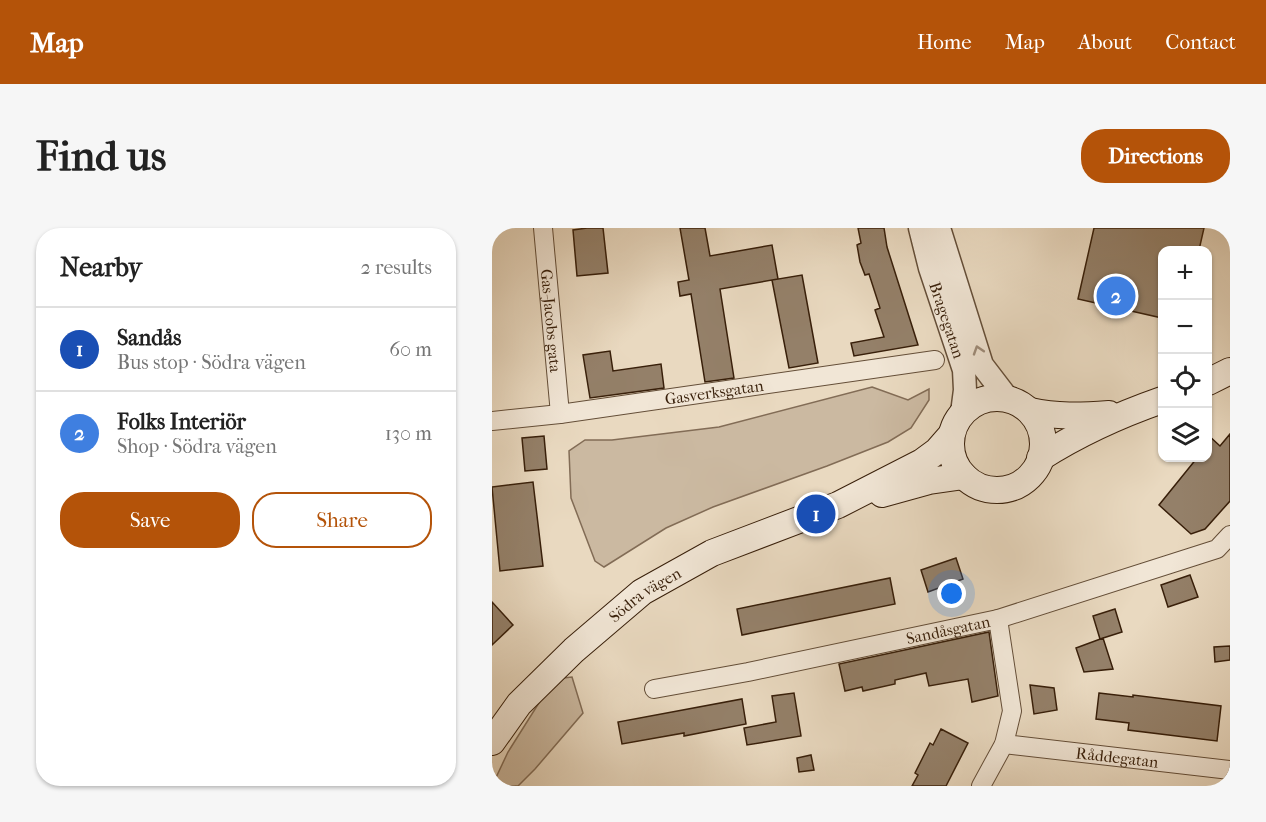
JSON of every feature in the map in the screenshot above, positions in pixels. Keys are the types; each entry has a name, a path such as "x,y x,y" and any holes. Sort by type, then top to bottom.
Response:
{"main road":[{"path":"1212,380 1230,371"},
{"path":"1019,405 1037,421 1042,433 1043,446 1035,469 1027,479 1016,486 1004,489 980,487 964,476 954,460 951,448 957,424 972,405 983,399 996,397 1051,416 1073,417 1124,413"},
{"path":"1040,458 1075,436 1124,413 1158,401"},
{"name":"Södra vägen","path":"838,506 922,462 937,451 957,424"},
{"name":"Södra vägen","path":"492,742 519,704 574,651 642,592 712,553 838,506 929,482 964,476"}],"street":[{"name":"Gas-Jacobs gata","path":"543,228 560,414"},
{"name":"Bragegatan","path":"920,228 930,268 964,370 965,390 957,424"},
{"name":"Bragegatan","path":"939,228 982,364 1019,405"},
{"name":"Gasverksgatan","path":"492,421 560,414 935,360"},
{"name":"Sandåsgatan","path":"654,689 748,672 998,619 1223,549 1230,535"},
{"path":"981,786 1004,744 1012,711 998,619"},
{"name":"Råddegatan","path":"1004,744 1230,770"}],"shaded area":[{"path":"872,387 908,400 929,389 929,400 911,428 888,442 713,507 666,528 604,567 595,561 571,498 569,451 585,440 612,440 719,427"},
{"path":"572,677 583,713 518,786 492,786 508,752 554,679"}],"building":[{"path":"603,228 608,273 577,276 573,230"},
{"path":"680,228 705,228 710,256 772,245 778,279 720,289 734,378 705,382 691,294 680,296 678,282 689,280"},
{"path":"858,228 884,228 887,247 918,345 854,356 851,343 884,337 875,310 880,308 869,274 865,275 860,262 857,245 861,243"},
{"path":"1094,228 1204,228 1200,246 1158,246 1158,317 1078,299"},
{"path":"802,275 818,363 789,368 772,280"},
{"path":"610,351 613,371 661,364 664,388 590,398 583,355"},
{"path":"1230,434 1230,501 1205,529 1191,534 1159,505 1194,462 1212,462 1212,439 1220,446"},
{"path":"544,436 547,469 525,471 522,438"},
{"path":"533,482 543,566 500,571 492,487"},
{"path":"956,558 963,579 928,592 921,570"},
{"path":"1190,575 1198,597 1168,607 1161,585"},
{"path":"890,578 895,604 742,635 737,609"},
{"path":"492,602 513,625 492,645"},
{"path":"1115,609 1122,632 1100,639 1093,616"},
{"path":"989,632 998,696 972,702 968,679 929,686 926,673 895,680 895,684 863,691 862,687 845,691 839,664"},
{"path":"1103,638 1113,669 1084,672 1076,648"},
{"path":"1230,646 1230,660 1215,662 1214,647"},
{"path":"1030,685 1054,688 1057,710 1034,714"},
{"path":"794,693 801,736 747,745 744,728 776,722 772,696"},
{"path":"1099,693 1221,706 1217,741 1128,730 1129,723 1096,719"},
{"path":"742,699 746,724 684,736 684,733 622,744 618,722"},
{"path":"941,729 968,743 946,786 912,786 918,775 915,773 930,743 933,745"},
{"path":"811,755 814,770 799,772 797,758"}],"place":[{"name":"Folks Interiör","path":"1116,296"},
{"name":"Sandås","path":"816,514"}]}
